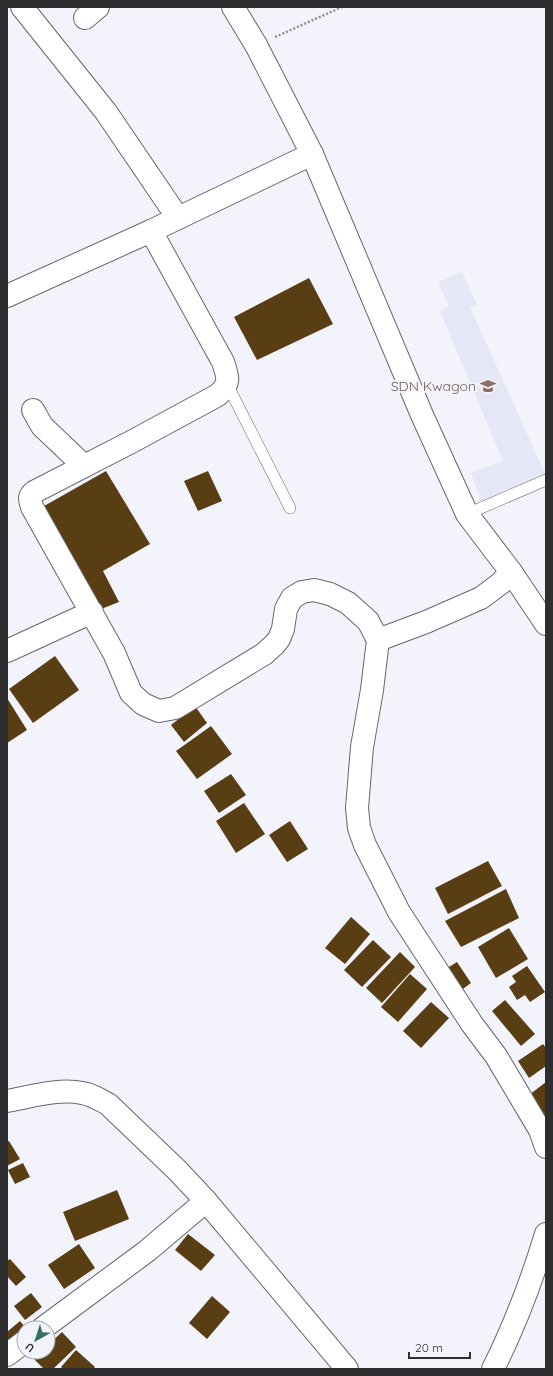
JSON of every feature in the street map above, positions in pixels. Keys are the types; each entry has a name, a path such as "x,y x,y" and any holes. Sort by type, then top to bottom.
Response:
{"street":[{"path":"22,7 106,112 178,218"},
{"path":"233,7 256,46 312,154 422,415 467,514 511,572 546,624"},
{"path":"7,296 151,231 312,154"},
{"path":"151,231 223,362 228,377 227,384 218,395 34,492 29,499 32,507 114,653 131,693 143,704 159,711 175,708 264,654 279,639 283,629 286,609 292,598 302,592 314,590 330,594 348,603 368,621 378,640 372,690 362,747 357,808 360,828 365,845 399,912 472,1024 496,1056 540,1130 546,1147"},
{"path":"33,410 42,426 84,466"},
{"path":"378,640 426,622 481,598 501,583 511,572"},
{"path":"7,651 92,612"},
{"path":"7,1101 73,1091 84,1093 108,1104 178,1171 206,1201 347,1369"},
{"path":"54,1320 147,1251 206,1201"},
{"path":"493,1369 514,1324 534,1274 546,1234"},
{"path":"7,1355 16,1348"}],"lane":[{"path":"227,384 290,508"},
{"path":"467,514 546,480"}],"path":[{"path":"256,46 342,7"}],"shaded area":[{"name":"SDN Kwagon","path":"462,272 477,305 470,307 546,476 483,505 471,473 503,461 440,311 449,306 438,282"}],"building":[{"path":"309,278 333,324 257,360 234,317"},
{"path":"106,471 150,544 103,571 119,602 96,611 37,510"},
{"path":"208,471 222,501 198,511 184,481"},
{"path":"55,656 79,690 33,723 9,689"},
{"path":"7,698 27,730 7,743"},
{"path":"195,706 207,723 184,742 171,725"},
{"path":"211,726 232,754 197,779 176,751"},
{"path":"231,774 246,795 219,813 204,791"},
{"path":"244,803 265,834 236,853 216,821"},
{"path":"290,821 308,849 287,862 269,835"},
{"path":"488,861 502,886 448,914 435,888"},
{"path":"506,889 519,918 461,947 445,921"},
{"path":"351,917 370,934 345,964 325,948"},
{"path":"509,928 528,959 496,978 478,947"},
{"path":"373,940 391,957 362,987 344,970"},
{"path":"400,952 415,967 382,1003 366,988"},
{"path":"457,962 471,983 456,994 441,972"},
{"path":"527,966 545,992 530,1002 525,995 517,1000 509,987 516,982 512,976"},
{"path":"410,974 427,989 398,1022 381,1007"},
{"path":"505,1000 535,1034 521,1046 492,1011"},
{"path":"431,1002 449,1018 421,1048 403,1031"},
{"path":"543,1044 546,1048 546,1066 529,1078 518,1061"},
{"path":"546,1082 546,1113 544,1115 529,1095"},
{"path":"9,1141 20,1159 7,1166 7,1142"},
{"path":"23,1163 30,1177 15,1184 8,1170"},
{"path":"117,1190 129,1219 75,1241 63,1212"},
{"path":"188,1234 215,1255 201,1271 175,1250"},
{"path":"79,1244 95,1268 64,1289 48,1265"},
{"path":"10,1259 26,1277 16,1286 7,1276 7,1261"},
{"path":"31,1293 42,1307 25,1320 14,1306"},
{"path":"212,1296 230,1312 207,1339 189,1323"},
{"path":"16,1324 16,1342 7,1349 7,1332"},
{"path":"62,1332 76,1347 53,1369 44,1369 35,1360 56,1360 56,1338"},
{"path":"76,1350 95,1367 93,1369 63,1369 61,1367"}],"place":[{"name":"SDN Kwagon","path":"488,386"}]}
